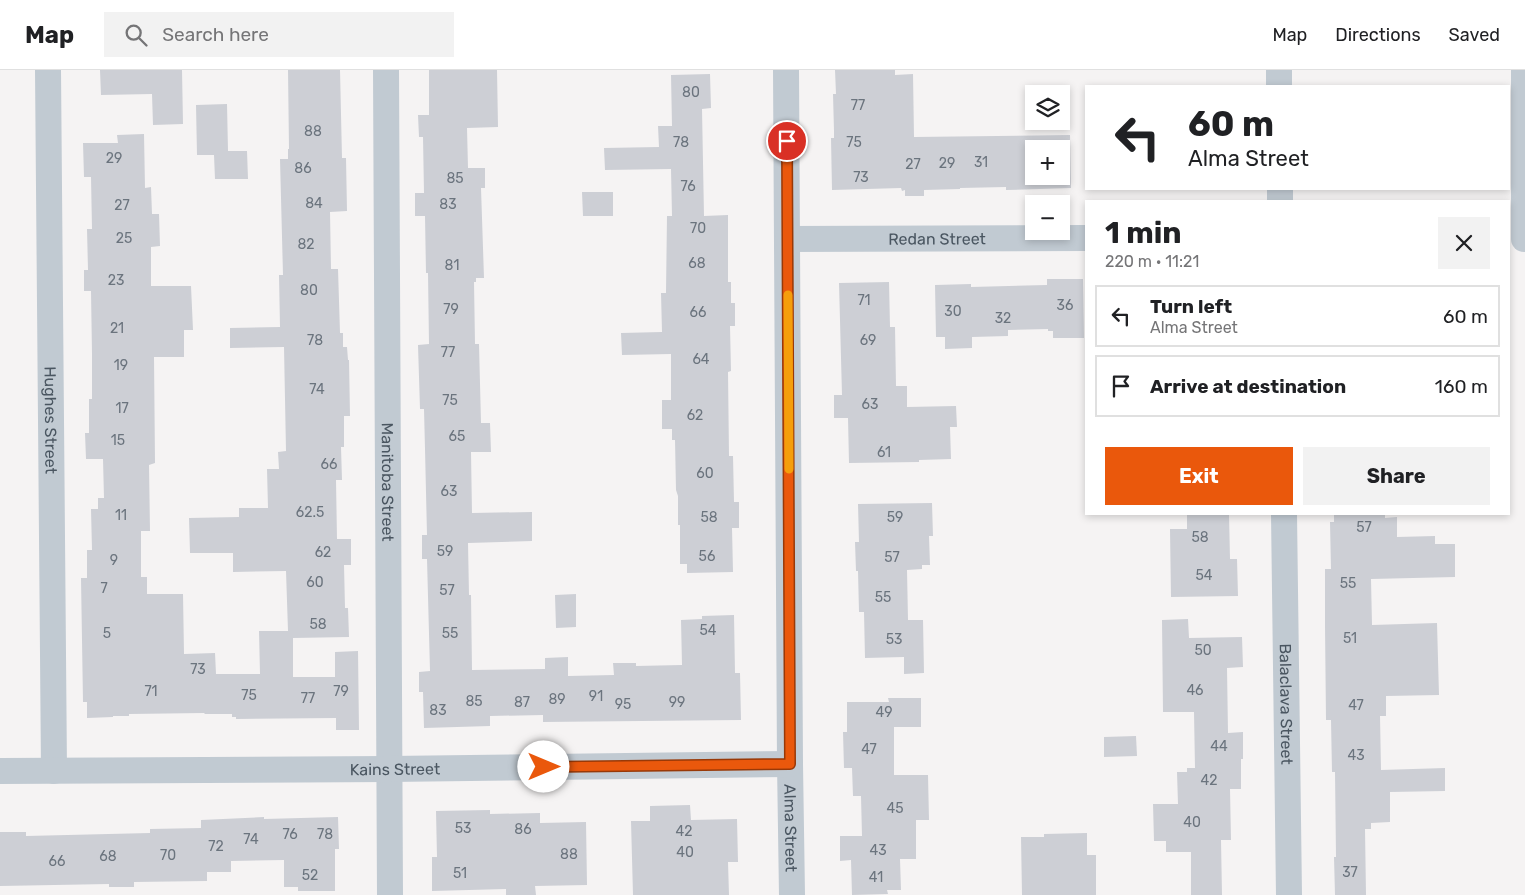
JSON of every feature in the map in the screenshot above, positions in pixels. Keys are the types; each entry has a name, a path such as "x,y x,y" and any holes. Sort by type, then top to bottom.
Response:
{"street":[{"name":"Hughes Street","path":"48,70 54,771"},
{"name":"Manitoba Street","path":"386,70 390,895"},
{"name":"Alma Street","path":"786,70 792,895"},
{"path":"1279,70 1279,85"},
{"path":"1519,239 1524,70"},
{"name":"Redan Street","path":"788,239 1085,238"},
{"name":"Balaclava Street","path":"1284,515 1289,895"},
{"name":"Kains Street","path":"0,771 790,764"}],"building":[{"path":"100,70 182,70 183,124 153,125 152,94 101,95"},
{"path":"288,70 340,70 342,158 346,158 347,211 330,212 331,269 338,269 340,333 343,333 343,347 347,347 349,360 350,416 344,416 344,447 341,447 342,480 336,480 337,539 351,539 351,565 344,565 345,608 348,608 349,637 293,638 293,677 335,677 335,652 358,651 359,730 336,730 336,718 236,719 236,717 232,717 232,714 204,713 129,714 129,716 87,718 87,702 83,702 81,578 87,578 87,550 92,550 91,509 98,509 98,498 104,498 103,459 86,459 85,433 89,433 89,399 92,399 92,354 91,291 84,291 84,270 88,270 87,229 92,229 91,177 84,177 83,143 118,143 117,135 144,134 145,188 151,187 152,214 159,214 160,246 151,247 151,286 191,286 193,330 184,330 184,357 154,357 155,463 149,465 150,531 141,531 141,577 147,577 147,594 183,594 184,654 215,653 216,674 260,674 259,631 288,631 286,571 233,572 233,553 190,553 189,518 239,517 239,508 268,508 267,469 279,469 278,452 286,451 284,347 230,348 230,328 280,327 279,275 283,275 280,159 288,159 289,149"},
{"path":"429,70 497,70 498,127 467,128 468,168 485,168 485,188 481,188 484,278 476,278 476,282 474,282 475,344 479,344 481,423 490,423 491,452 471,452 472,513 532,512 532,541 468,543 472,670 545,669 545,658 568,657 568,676 614,675 613,663 636,663 636,666 682,665 681,620 702,619 702,616 734,615 735,673 740,673 741,720 543,722 543,715 490,716 490,726 424,728 423,692 419,692 419,672 430,671 427,559 422,559 422,535 427,535 424,409 420,409 418,345 429,344 428,273 426,273 425,216 415,216 415,193 424,193 423,137 419,137 418,115 429,115"},
{"path":"835,70 895,70 895,75 913,74 914,137 1070,135 1071,188 1006,190 1006,187 960,188 924,190 924,196 905,196 905,190 902,191 901,188 832,190 831,138 834,138 833,94 836,94"},
{"path":"710,74 711,108 702,109 704,216 728,215 728,282 731,282 731,303 735,303 735,326 730,326 731,371 728,372 729,456 733,456 734,502 739,502 739,528 732,528 733,572 687,573 687,564 680,564 680,525 678,525 675,440 672,440 672,429 662,429 662,400 671,400 671,354 622,355 621,333 662,332 661,293 666,293 667,216 672,216 671,169 605,170 604,148 659,147 658,126 672,126 671,75"},
{"path":"227,104 228,151 247,151 248,179 215,179 214,155 197,155 196,105"},
{"path":"582,192 613,192 613,216 583,216"},
{"path":"1047,279 1083,279 1084,338 1053,338 1053,331 1048,331 1048,329 1008,330 1008,336 972,337 972,348 945,349 945,337 936,337 935,285 971,284 971,287 1047,285"},
{"path":"889,282 890,327 895,327 896,386 907,386 907,407 956,406 957,427 950,427 951,459 919,460 919,462 849,463 848,418 834,418 834,395 842,395 839,283"},
{"path":"932,503 933,536 929,536 930,565 922,565 922,569 907,570 908,620 923,620 924,673 904,674 904,657 865,658 864,612 859,612 858,571 856,571 855,542 859,542 858,504"},
{"path":"1187,515 1229,515 1230,559 1237,559 1238,596 1171,597 1170,529 1187,529"},
{"path":"1334,515 1385,515 1385,518 1397,517 1397,537 1435,536 1435,544 1455,544 1455,577 1371,579 1372,625 1437,623 1439,695 1386,696 1386,716 1380,716 1381,770 1445,768 1445,791 1390,792 1390,822 1371,823 1371,829 1365,829 1366,895 1335,895 1335,772 1332,772 1331,720 1326,720 1325,626 1325,569 1331,569 1330,522 1334,522"},
{"path":"576,594 576,627 556,628 555,595"},
{"path":"1188,619 1189,638 1242,637 1243,667 1227,668 1228,733 1243,732 1243,759 1241,759 1241,789 1230,789 1231,840 1221,840 1222,895 1191,895 1191,852 1166,852 1166,841 1154,841 1153,804 1178,804 1177,772 1187,772 1187,768 1195,768 1194,712 1163,712 1162,620"},
{"path":"888,698 921,698 921,727 894,727 894,775 928,775 929,820 916,820 916,859 900,859 901,890 887,890 888,894 852,895 851,860 840,861 840,836 862,836 861,796 853,796 852,768 844,768 843,732 847,732 847,702 889,702"},
{"path":"1136,736 1137,756 1104,757 1104,737"},
{"path":"690,805 691,820 737,819 738,862 728,862 729,895 633,895 631,821 650,821 650,806"},
{"path":"490,810 490,814 540,813 540,823 586,822 587,885 535,886 536,895 506,895 506,889 432,891 432,857 437,857 436,811"},
{"path":"264,817 264,819 338,817 339,849 335,849 335,891 298,891 298,887 284,887 284,860 231,861 231,872 207,872 207,881 134,882 134,887 109,887 109,884 0,886 0,832 26,832 26,836 150,833 150,829 201,828 201,820"},
{"path":"1087,833 1087,855 1096,855 1096,895 1022,895 1021,837 1044,837 1044,834"}],"slow traffic":[{"path":"788,295 789,469"}],"route":[{"path":"544,767 790,764 787,141"}]}
